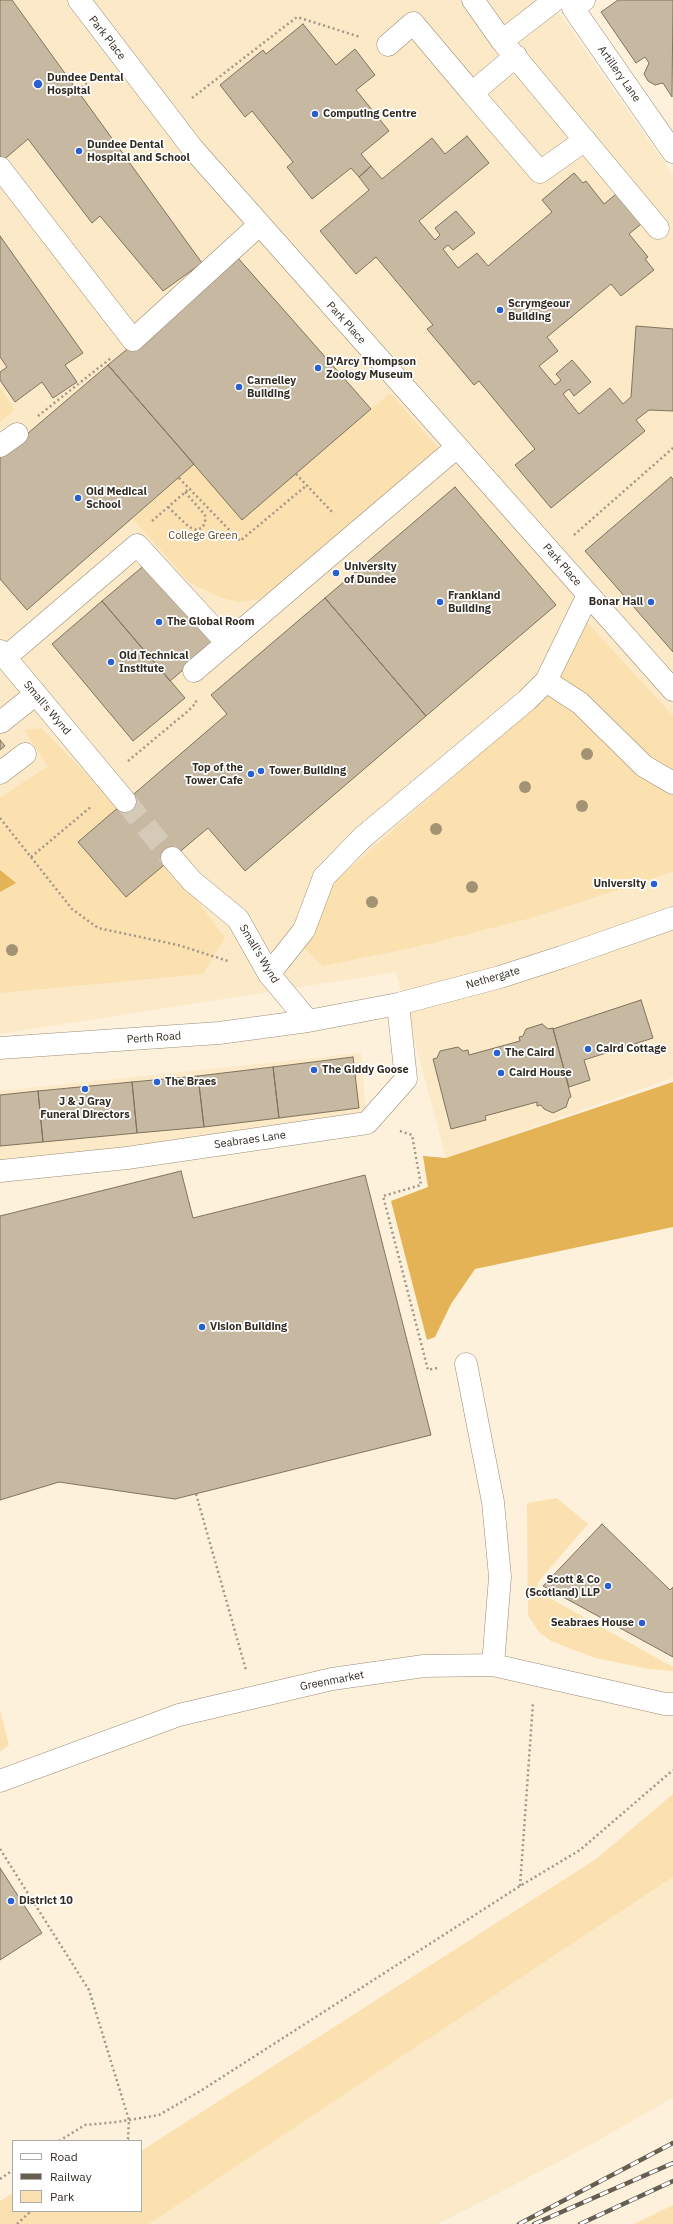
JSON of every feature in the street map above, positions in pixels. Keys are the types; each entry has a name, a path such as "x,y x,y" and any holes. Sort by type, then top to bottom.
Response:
{"street":[{"name":"Park Place","path":"78,0 193,149 673,690"},
{"path":"473,0 509,48 658,228"},
{"path":"472,93 509,48 570,2"},
{"name":"Artillery Lane","path":"570,2 673,152"},
{"path":"388,45 414,23 540,172 585,140"},
{"path":"0,168 133,340 259,225"},
{"path":"194,671 457,447"},
{"path":"3,654 137,545 227,643"},
{"path":"269,974 304,930 324,877 363,837 527,700 546,681 588,594"},
{"name":"Small's Wynd","path":"3,654 115,790"},
{"path":"546,681 580,703 644,766 673,783"},
{"path":"1,722 36,694"},
{"path":"0,773 26,754"},
{"name":"Small's Wynd","path":"172,858 192,881 238,919 269,974 308,1021"},
{"name":"Nethergate","path":"308,1021 398,1004 500,977 673,918"},
{"name":"Seabraes Lane","path":"0,1171 128,1158 367,1123 406,1079 398,1004"},
{"name":"Perth Road","path":"0,1048 218,1033 308,1021"},
{"path":"466,1364 493,1502 500,1577 493,1665"},
{"name":"Greenmarket","path":"0,1781 179,1715 332,1679 424,1666 493,1665 665,1704 673,1704"}],"path":[{"path":"167,116 297,17 388,45"},
{"path":"8,440 133,340"},
{"path":"553,554 673,448"},
{"path":"296,474 353,536"},
{"path":"179,478 240,541 307,485"},
{"path":"137,545 142,529 190,488"},
{"path":"168,507 189,527 197,530 203,527 205,515 185,492"},
{"path":"31,857 115,790 196,703 194,671"},
{"path":"0,818 72,909 98,928 178,945 228,961 238,919"},
{"path":"376,1112 390,1126 412,1135 421,1185 383,1196 428,1370 466,1364"},
{"path":"196,1494 254,1698"},
{"path":"520,1886 536,1675"},
{"path":"61,2140 85,2125 159,2115 202,2090 520,1886 580,1850 673,1770"},
{"path":"0,1849 90,1990 129,2120 127,2140"},
{"path":"0,2179 12,2171"},
{"path":"17,2224 30,2212"}],"shaded area":[{"name":"University of Dundee","path":"0,0 550,0 673,175 673,1078 446,1158 396,972 0,1034"},
{"path":"0,870 16,883 0,892"},
{"path":"361,1053 367,1123 0,1172 0,1091"},
{"path":"673,1082 673,1227 475,1269 451,1304 435,1337 427,1340 391,1201 428,1187 423,1156 446,1158"},
{"path":"673,1877 673,2098 570,2156 438,2224 149,2224"}],"green space":[{"path":"0,388 15,410 0,422"},
{"name":"College Green","path":"390,393 439,449 267,598 239,602 219,597 189,582 133,519 194,464 242,520"},
{"path":"584,619 673,716 673,872 531,918 420,946 323,966 304,948 333,883 543,698"},
{"path":"41,728 119,807 78,842 126,897 168,862 225,938 203,974 0,993 0,798 48,766 24,730"},
{"path":"557,1498 588,1524 538,1582 537,1591 673,1667 673,1671 649,1669 595,1658 551,1641 539,1632 528,1615 527,1503"},
{"path":"0,1710 9,1745 0,1752"},
{"path":"673,1794 673,1877 149,2224 0,2224 0,2201 12,2194 12,2212 142,2212 142,2150 596,1859"},
{"path":"673,2205 673,2224 634,2224"}],"building":[{"name":"Dundee Dental Hospital and School","path":"0,0 12,0 202,263 163,291 100,216 92,223 28,139 0,163"},
{"path":"618,0 673,0 672,97 663,83 655,85 648,81 644,74 649,63 645,57 636,63 601,12"},
{"name":"Computing Centre","path":"303,24 336,65 355,49 375,75 356,90 389,131 361,154 371,166 359,177 351,168 312,199 287,167 293,162 252,111 245,117 220,85 263,50 266,54"},
{"name":"Scrymgeour Building","path":"467,136 489,163 419,221 435,240 440,235 435,228 456,211 475,233 453,250 448,245 443,249 458,268 477,253 488,266 552,212 542,200 574,173 583,183 586,181 604,204 621,190 646,220 629,234 648,257 645,259 654,270 621,296 611,284 547,337 558,351 539,366 555,385 561,380 556,374 572,360 591,382 574,396 569,389 563,394 579,414 610,388 623,404 631,397 636,326 673,329 673,411 649,410 636,420 645,431 551,508 515,465 535,449 479,381 474,385 427,329 433,325 376,257 356,274 320,231 369,190 359,177 371,166 382,179 432,138 445,154"},
{"path":"0,236 83,353 65,365 77,382 53,398 42,382 15,402 0,380 0,372 7,367 0,357"},
{"name":"Carnelley Building","path":"238,258 371,409 242,520 108,365"},
{"name":"Old Medical School","path":"108,365 194,464 27,610 0,579 0,457"},
{"name":"Bonar Hall","path":"671,477 673,479 673,652 585,551"},
{"name":"Frankland Building","path":"455,487 556,605 426,716 325,598"},
{"name":"The Global Room","path":"147,563 215,643 170,681 102,601"},
{"name":"Tower Building","path":"325,598 426,716 245,871 208,828 126,897 78,842 227,714 211,695"},
{"name":"Old Technical Institute","path":"102,601 185,698 133,741 52,644"},
{"path":"0,740 5,746 0,750"},
{"name":"Caird Cottage","path":"641,1000 653,1038 584,1060 590,1080 569,1087 553,1029"},
{"name":"Caird House","path":"542,1024 548,1029 553,1028 571,1097 569,1098 566,1107 553,1113 544,1109 541,1105 537,1106 537,1102 485,1116 486,1120 451,1129 433,1059 437,1058 440,1051 458,1047 463,1051 468,1050 469,1055 520,1041 519,1037 523,1036 526,1029"},
{"path":"353,1057 359,1108 279,1118 273,1067"},
{"path":"273,1067 279,1118 204,1127 198,1076"},
{"path":"198,1076 204,1127 137,1133 132,1082"},
{"path":"132,1082 137,1133 43,1142 38,1091"},
{"path":"38,1091 43,1142 0,1146 0,1095"},
{"name":"Vision Building","path":"181,1171 193,1218 365,1175 431,1435 175,1499 59,1482 0,1500 0,1216"},
{"name":"Seabraes House","path":"602,1524 670,1590 673,1587 673,1657 543,1586"},
{"name":"District 10","path":"0,1868 42,1933 0,1960"}],"tunnel":[{"path":"125,801 172,858"}],"railway":[{"path":"519,2224 673,2143"},
{"path":"534,2224 673,2163"},
{"path":"580,2224 673,2181"}],"place":[{"name":"Dundee Dental Hospital","path":"38,84"},
{"name":"Computing Centre","path":"315,114"},
{"name":"Dundee Dental Hospital and School","path":"79,151"},
{"name":"Scrymgeour Building","path":"500,310"},
{"name":"D'Arcy Thompson Zoology Museum","path":"318,368"},
{"name":"Carnelley Building","path":"239,387"},
{"name":"Old Medical School","path":"78,498"},
{"name":"University of Dundee","path":"336,573"},
{"name":"Frankland Building","path":"440,602"},
{"name":"Bonar Hall","path":"651,602"},
{"name":"The Global Room","path":"159,622"},
{"name":"Old Technical Institute","path":"111,662"},
{"name":"Tower Building","path":"261,771"},
{"name":"Top of the Tower Cafe","path":"251,774"},
{"name":"University","path":"654,884"},
{"name":"Caird Cottage","path":"588,1049"},
{"name":"The Caird","path":"497,1053"},
{"name":"The Giddy Goose","path":"314,1070"},
{"name":"Caird House","path":"501,1073"},
{"name":"The Braes","path":"157,1082"},
{"name":"J & J Gray Funeral Directors","path":"85,1089"},
{"name":"Vision Building","path":"202,1327"},
{"name":"Scott & Co (Scotland) LLP","path":"608,1586"},
{"name":"Seabraes House","path":"642,1623"},
{"name":"District 10","path":"11,1901"}]}
